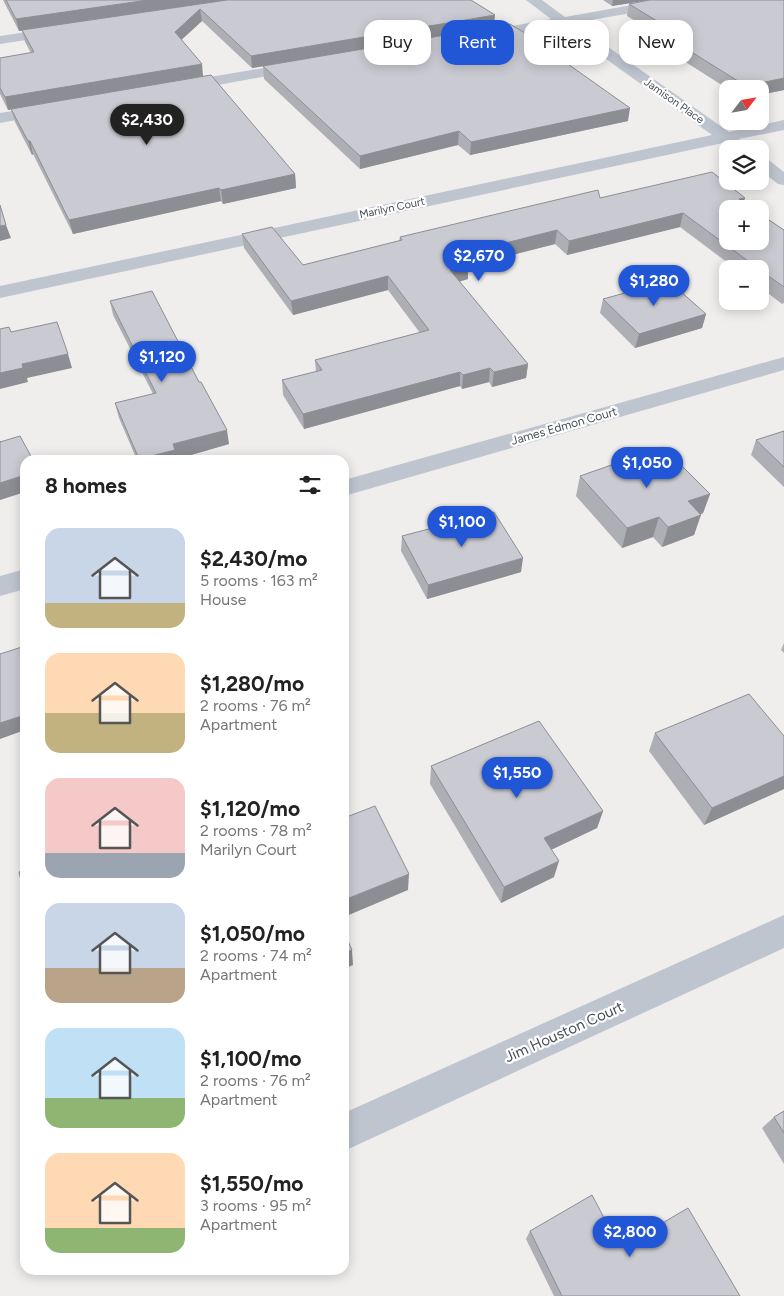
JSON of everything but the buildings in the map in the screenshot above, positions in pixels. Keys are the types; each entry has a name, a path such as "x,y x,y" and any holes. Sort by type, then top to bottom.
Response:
{"street":[{"name":"Jamison Place","path":"533,0 560,20"},
{"path":"567,20 683,0"},
{"path":"0,40 77,29"},
{"name":"Jamison Place","path":"609,55 730,140"},
{"path":"167,89 315,64"},
{"path":"0,118 59,108"},
{"name":"Marilyn Court","path":"0,292 784,125"},
{"path":"769,169 784,180"},
{"name":"James Edmon Court","path":"349,487 784,363"},
{"path":"0,586 20,580"},
{"name":"Jim Houston Court","path":"349,1130 784,931"}]}
